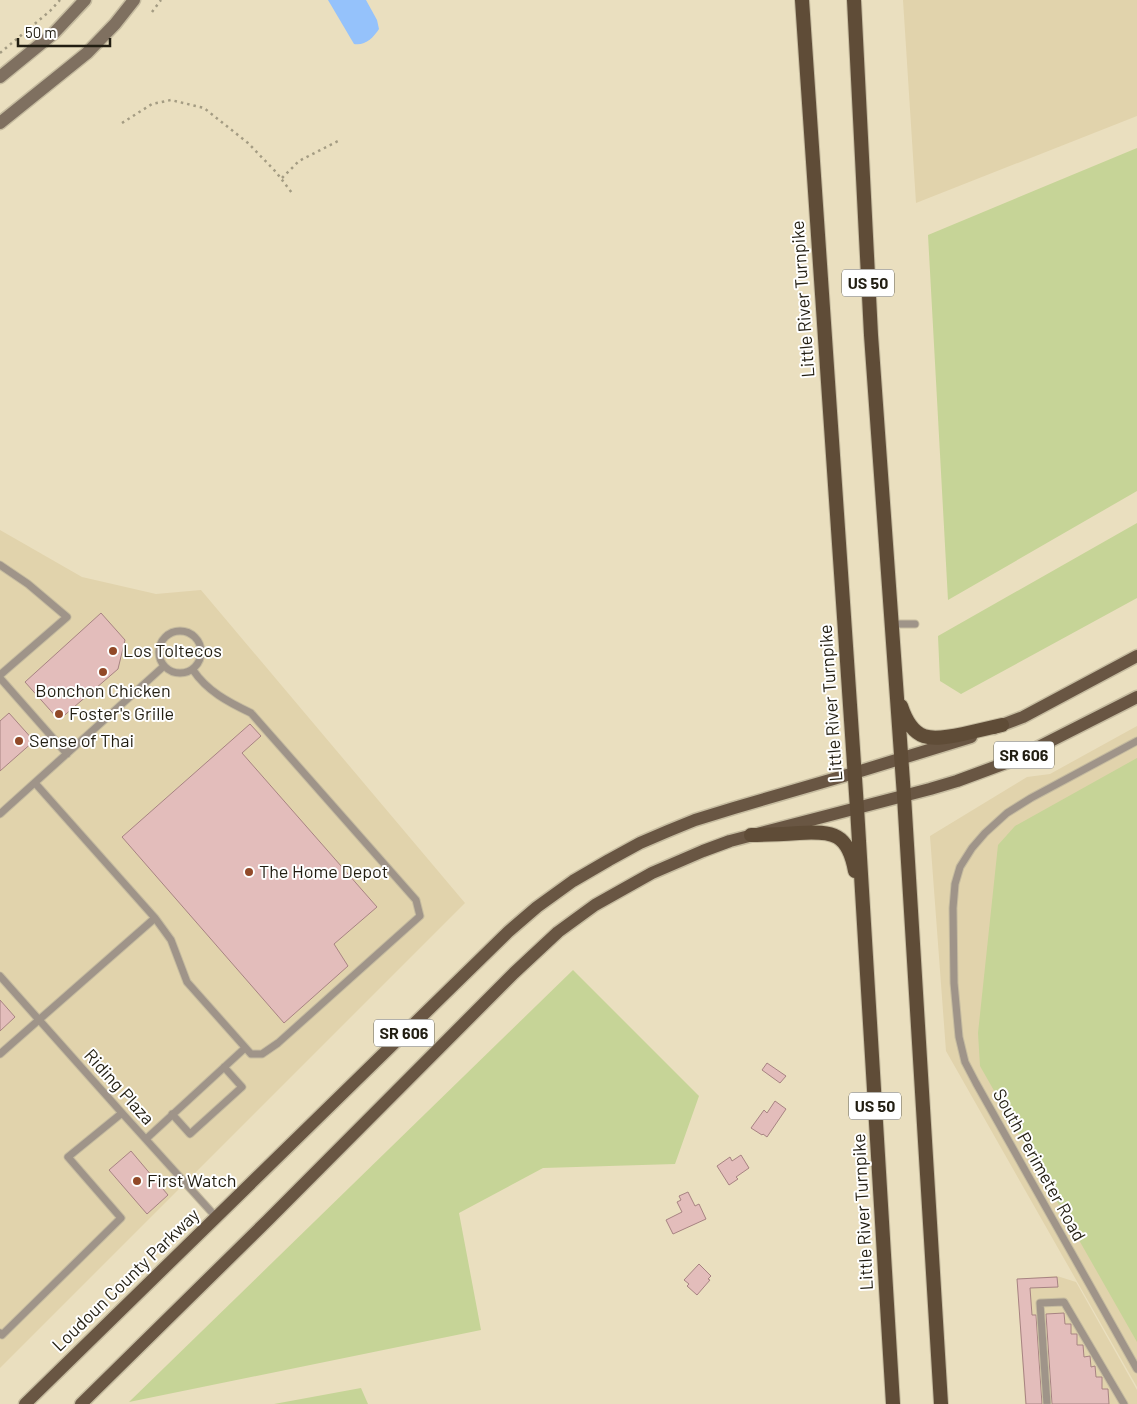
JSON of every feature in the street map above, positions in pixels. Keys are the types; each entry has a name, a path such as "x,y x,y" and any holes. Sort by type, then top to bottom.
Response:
{"highway":[{"name":"Little River Turnpike","path":"802,0 857,808 893,1404"},
{"name":"US 50","path":"854,0 870,335 904,796 941,1404"},
{"path":"895,676 909,725 916,732 924,736 944,738 1002,725"},
{"path":"751,836 817,832 837,836 848,848 852,856 863,912"}],"main road":[{"path":"0,77 54,33 85,0"},
{"path":"0,123 87,53 115,24 134,0"},
{"name":"Loudoun County Parkway","path":"25,1404 508,932 537,907 566,886 640,843 695,820 954,743 1002,725 1045,706 1137,656"},
{"name":"SR 606","path":"81,1404 268,1220 514,973 558,932 595,905 652,873 703,851 751,836 957,781 1011,761 1137,697"}],"lane":[{"path":"0,564 28,584 67,618 0,676 67,754"},
{"path":"891,624 915,624"},
{"path":"178,631 184,631 196,638 202,651 201,658 193,670 181,674 175,673 164,666 159,654 165,636 178,631"},
{"path":"0,814 164,666"},
{"path":"35,784 155,918 171,940 187,982 251,1054 262,1054 420,916 416,900 251,712 226,701 200,682 193,670"},
{"name":"South Perimeter Road","path":"1137,741 1007,813 985,833 972,848 960,867 953,908 957,1020 964,1056 970,1073 1137,1369"},
{"path":"0,1054 155,918"},
{"name":"Riding Plaza","path":"0,976 216,1217"},
{"path":"146,1139 245,1048"},
{"path":"172,1114 190,1134 242,1087 224,1067"},
{"path":"0,1333 2,1336 121,1218 68,1157 122,1113"},
{"path":"1047,1404 1040,1303 1064,1302 1124,1404"}],"path":[{"path":"0,53 50,11 60,0"},
{"path":"152,12 161,0"},
{"path":"122,123 152,104 171,100 204,108 248,143 282,178 292,193"},
{"path":"282,178 299,161 340,140"}],"shaded area":[{"path":"903,0 1137,0 1137,116 916,203"},
{"path":"0,530 82,577 156,594 201,590 465,903 0,1368"},
{"path":"1137,726 1137,1387 946,1051 930,836 1027,777 1050,774"},
{"path":"1057,1276 1076,1282 1137,1390 1137,1404 1025,1404 1017,1279"}],"green space":[{"path":"1137,148 1137,491 948,600 928,235"},
{"path":"1137,523 1137,598 961,694 940,681 938,636"},
{"path":"1137,758 1137,1342 980,1066 978,1033 998,845 1015,826"},
{"path":"573,970 699,1096 675,1164 543,1168 459,1213 481,1330 129,1402"},
{"path":"361,1388 368,1404 274,1404"}],"water":[{"path":"328,0 366,0 377,20 379,29 368,41 362,44 354,44"}],"building":[{"path":"101,613 125,640 118,669 59,720 25,682"},
{"path":"9,713 34,741 0,771 0,721"},
{"name":"The Home Depot","path":"250,724 261,736 242,753 377,907 334,944 348,966 284,1023 122,837"},
{"path":"0,1000 15,1017 0,1031"},
{"path":"767,1063 786,1076 780,1083 762,1070"},
{"path":"775,1101 786,1109 767,1137 751,1128 764,1110 767,1113"},
{"path":"131,1151 168,1195 147,1214 109,1170"},
{"path":"741,1155 749,1168 736,1177 738,1179 729,1185 717,1166 730,1157 732,1161"},
{"path":"688,1192 695,1206 699,1204 706,1219 673,1234 666,1220 682,1212 677,1202 681,1200 679,1196"},
{"path":"699,1264 711,1276 708,1279 710,1280 697,1295 687,1286 689,1284 684,1280"},
{"path":"1057,1277 1058,1287 1030,1288 1032,1315 1036,1315 1042,1404 1026,1404 1017,1279"},
{"path":"1064,1313 1065,1324 1071,1324 1071,1334 1077,1334 1077,1345 1083,1345 1084,1357 1090,1356 1091,1367 1095,1366 1096,1377 1102,1377 1102,1389 1108,1389 1109,1404 1052,1404 1046,1314"}],"place":[{"name":"Los Toltecos","path":"113,651"},
{"name":"Bonchon Chicken","path":"103,672"},
{"name":"Foster's Grille","path":"59,714"},
{"name":"Sense of Thai","path":"19,741"},
{"name":"The Home Depot","path":"249,872"},
{"name":"First Watch","path":"137,1181"}]}
